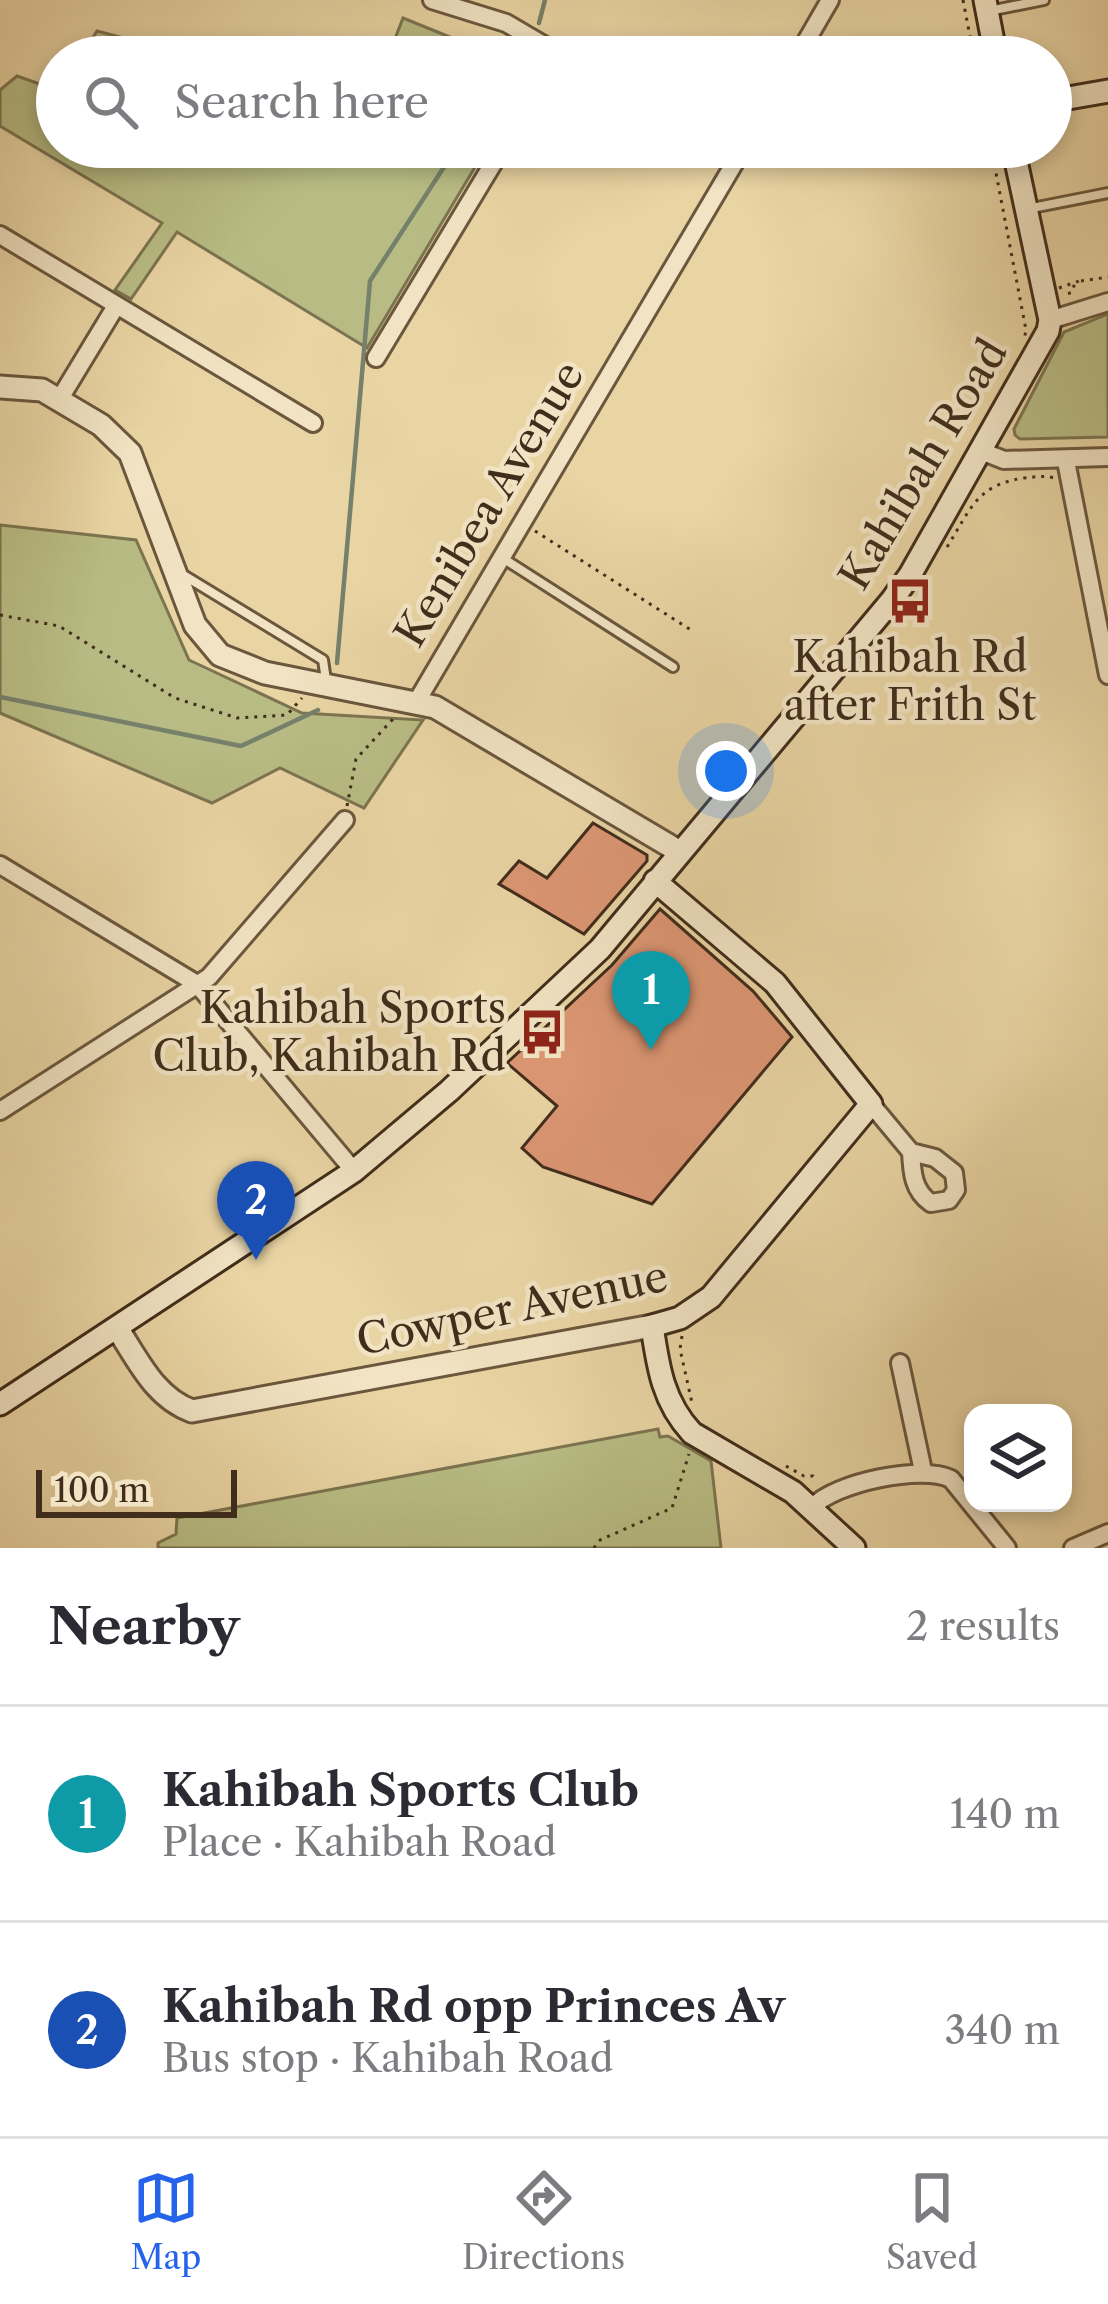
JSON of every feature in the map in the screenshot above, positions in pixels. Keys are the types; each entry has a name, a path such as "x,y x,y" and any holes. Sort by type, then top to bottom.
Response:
{"main road":[{"path":"986,6 992,36"},
{"path":"1072,97 1108,91"},
{"path":"1017,168 1041,313"},
{"name":"Kahibah Road","path":"0,1404 354,1171 596,953 910,575 1044,340 1041,313"},
{"path":"0,387 42,390 117,438 130,453 196,625 220,656 266,673 417,700"},
{"name":"Kenibea Avenue","path":"417,700 680,853"},
{"path":"655,881 775,983 871,1103"},
{"name":"Cowper Avenue","path":"117,1328 161,1394 192,1411 680,1318 711,1298 871,1103"},
{"path":"652,1326 659,1374 670,1406 813,1507 854,1548"}],"street":[{"path":"432,0 495,18 526,36"},
{"path":"809,36 830,0"},
{"path":"376,358 490,168"},
{"name":"Kenibea Avenue","path":"417,700 731,168"},
{"path":"0,235 314,423"},
{"path":"1041,313 1108,302"},
{"path":"59,400 116,306"},
{"path":"981,451 1004,460 1108,457"},
{"path":"1066,461 1108,675"},
{"path":"0,1112 208,977 345,820"},
{"path":"0,865 197,984 354,1171"},
{"path":"871,1103 911,1152"},
{"path":"900,1364 923,1472"},
{"path":"813,1507 832,1491 923,1472 951,1479 1007,1548"},
{"path":"1073,1548 1108,1534"}],"lane":[{"path":"986,6 1044,0"},
{"path":"1025,209 1108,193"},
{"path":"503,558 673,667"},
{"path":"175,567 323,660 321,684"}],"path":[{"path":"963,0 970,36"},
{"path":"995,168 1025,341"},
{"path":"1057,291 1079,281 1108,277"},
{"path":"1070,296 1079,281"},
{"path":"1023,313 1041,313"},
{"path":"973,504 983,485"},
{"path":"524,524 691,630"},
{"path":"0,615 59,626 175,698 237,718 287,715 321,684"},
{"path":"345,820 356,759 393,719"},
{"path":"594,1548 598,1540 672,1508 696,1426 679,1344 685,1332"},
{"path":"774,1460 814,1476 815,1481"}],"green space":[{"path":"403,18 447,36 396,36"},
{"path":"17,76 36,83 36,148 0,126 0,90"},
{"path":"70,168 474,168 367,348 177,232 131,299 115,290 162,223"},
{"path":"1108,314 1108,437 1020,439 1014,429 1064,332"},
{"path":"0,525 136,540 189,660 302,713 423,720 364,808 280,768 212,803 0,713"},
{"path":"658,1429 660,1437 668,1436 711,1461 721,1548 158,1548 158,1543 176,1534 177,1518"}],"building":[{"path":"593,823 647,855 647,861 584,934 499,884 519,861 547,878"},
{"path":"660,909 753,991 792,1037 652,1204 543,1167 522,1148 557,1106 507,1063 612,965"}],"waterway":[{"path":"539,23 545,0"},
{"path":"337,663 370,281 443,168"},
{"path":"0,697 241,746 318,710"}],"place":[{"name":"Kahibah Rd after Frith St","path":"910,601"},
{"name":"Kahibah Sports Club, Kahibah Rd","path":"542,1032"},
{"name":"Kahibah Sports Club","path":"651,1050"},
{"name":"Kahibah Rd opp Princes Av","path":"256,1260"}]}
